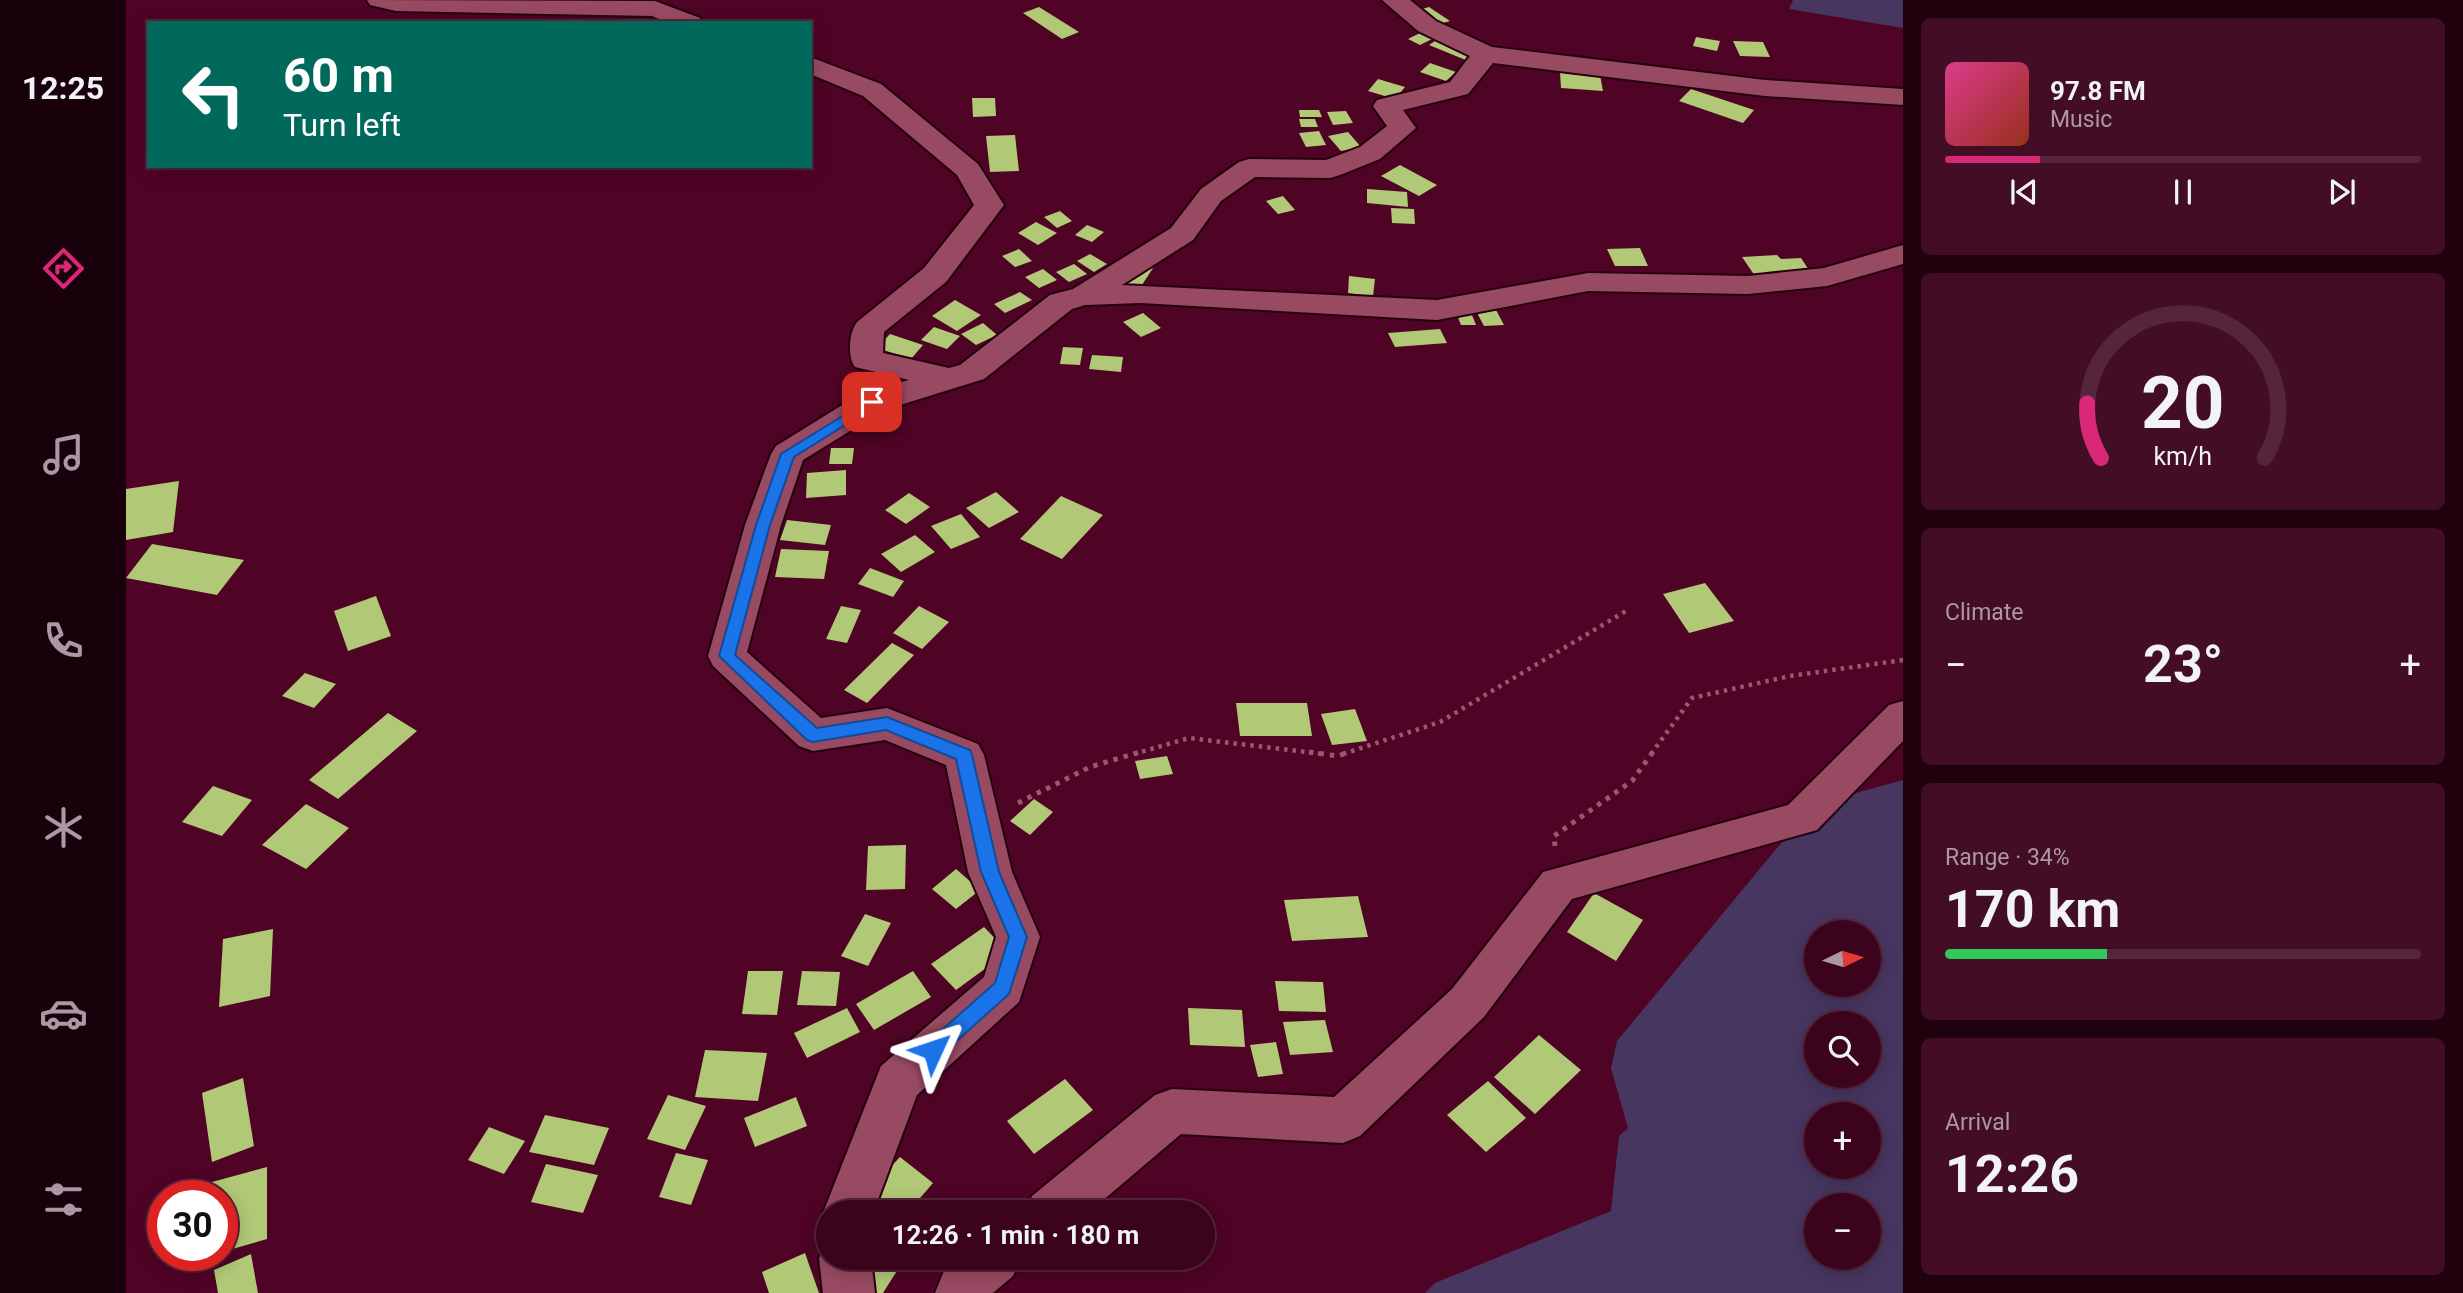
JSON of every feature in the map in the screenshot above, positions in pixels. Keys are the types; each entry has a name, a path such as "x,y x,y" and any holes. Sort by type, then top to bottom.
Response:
{"street":[{"path":"379,0 396,3 654,9 686,21"},
{"path":"1394,0 1427,26 1486,54 1765,88 1903,97"},
{"path":"1084,296 1182,234 1211,195 1249,168 1330,169 1370,153 1402,128 1387,106 1459,88 1486,54"},
{"path":"812,66 872,90 968,170 989,205 935,275 868,329 866,360 950,379"},
{"path":"853,1200 898,1081 1003,988 1018,937 990,872 964,755 887,724 813,735 727,656 763,525 788,454 872,402 972,372 1061,302 1084,296 1141,294 1437,310 1588,282 1748,285 1827,276 1903,254"},
{"path":"1066,1200 1172,1111 1343,1120 1468,1003 1558,885 1802,818 1903,716"},
{"path":"846,1270 849,1293"},
{"path":"961,1293 964,1284 981,1270"}],"path":[{"path":"980,830 1027,796 1090,767 1189,738 1338,756 1440,722 1626,611"},
{"path":"1558,885 1554,836 1632,781 1692,698 1790,676 1903,660"}],"shaded area":[{"path":"1793,0 1903,0 1903,28 1789,9"},
{"path":"1903,780 1903,1293 1425,1293 1435,1283 1611,1211 1619,1136 1628,1128 1611,1068 1617,1041 1802,818 1834,799"}],"building":[{"path":"1039,7 1079,32 1062,39 1023,13"},
{"path":"1429,7 1450,21 1436,25 1415,11"},
{"path":"1422,32 1434,38 1420,45 1408,39"},
{"path":"1441,37 1485,55 1473,63 1429,45"},
{"path":"1696,37 1720,41 1717,51 1693,46"},
{"path":"1733,41 1763,42 1770,57 1740,56"},
{"path":"1430,63 1456,72 1446,81 1420,72"},
{"path":"1560,72 1600,75 1603,91 1561,88"},
{"path":"1378,79 1405,87 1395,99 1368,91"},
{"path":"1691,89 1754,110 1743,123 1679,101"},
{"path":"972,98 995,98 996,116 973,117"},
{"path":"1299,110 1319,110 1322,117 1300,117"},
{"path":"1346,111 1353,123 1333,125 1327,112"},
{"path":"1299,119 1315,119 1318,127 1301,127"},
{"path":"1319,131 1326,145 1306,147 1299,133"},
{"path":"1348,132 1361,147 1341,151 1328,136"},
{"path":"1015,135 1019,171 990,172 986,136"},
{"path":"1400,165 1437,185 1419,196 1381,176"},
{"path":"1367,189 1407,192 1408,207 1367,203"},
{"path":"1283,196 1295,210 1278,214 1266,201"},
{"path":"1391,208 1414,209 1415,224 1392,223"},
{"path":"1060,211 1072,221 1057,228 1044,217"},
{"path":"1036,222 1057,233 1038,245 1018,233"},
{"path":"1087,225 1104,232 1092,242 1075,235"},
{"path":"1640,248 1648,266 1615,266 1607,249"},
{"path":"1019,249 1032,261 1015,267 1002,256"},
{"path":"1090,254 1107,264 1094,272 1077,261"},
{"path":"1777,255 1781,259 1801,258 1809,270 1755,276 1742,257"},
{"path":"1074,264 1087,274 1069,282 1056,272"},
{"path":"1136,264 1153,268 1140,288 1123,284"},
{"path":"1043,269 1057,280 1039,288 1025,277"},
{"path":"1349,276 1375,279 1373,296 1348,293"},
{"path":"1020,292 1032,300 1005,313 994,304"},
{"path":"955,300 981,315 957,331 932,316"},
{"path":"1496,310 1504,325 1484,326 1476,311"},
{"path":"1143,313 1161,328 1141,337 1123,322"},
{"path":"1457,315 1472,315 1476,325 1461,325"},
{"path":"983,323 997,335 976,345 961,334"},
{"path":"934,327 960,336 947,349 921,340"},
{"path":"1440,329 1447,343 1395,347 1388,333"},
{"path":"890,334 923,345 911,359 877,348"},
{"path":"1063,347 1083,348 1080,365 1060,364"},
{"path":"1092,355 1123,357 1121,372 1089,369"},
{"path":"831,448 854,448 852,464 829,464"},
{"path":"846,470 846,495 806,498 807,473"},
{"path":"179,481 173,532 126,540 126,489"},
{"path":"996,492 1019,512 989,528 966,508"},
{"path":"909,493 930,507 906,524 885,510"},
{"path":"1061,496 1103,515 1062,559 1020,539"},
{"path":"961,514 980,537 951,549 931,526"},
{"path":"787,520 831,525 825,545 780,540"},
{"path":"915,535 935,552 901,572 881,554"},
{"path":"152,544 244,560 217,595 126,578"},
{"path":"781,549 829,551 824,579 775,577"},
{"path":"870,568 904,581 893,597 858,584"},
{"path":"1705,583 1734,621 1689,633 1663,594"},
{"path":"376,596 391,636 348,651 334,611"},
{"path":"841,606 861,610 847,643 826,639"},
{"path":"919,606 949,622 922,649 893,633"},
{"path":"892,643 914,655 867,703 844,690"},
{"path":"305,673 336,684 314,708 282,696"},
{"path":"1236,703 1307,703 1312,736 1240,736"},
{"path":"1355,709 1367,741 1332,745 1321,714"},
{"path":"388,713 417,731 338,799 309,780"},
{"path":"1167,756 1173,774 1140,779 1135,761"},
{"path":"213,786 252,800 222,836 182,822"},
{"path":"1034,799 1053,812 1030,835 1010,821"},
{"path":"306,804 349,828 306,869 262,845"},
{"path":"906,845 905,889 866,890 868,846"},
{"path":"956,869 980,890 956,909 932,889"},
{"path":"1594,893 1643,920 1616,961 1567,932"},
{"path":"1358,896 1368,937 1292,941 1284,900"},
{"path":"865,914 891,923 868,966 841,956"},
{"path":"984,927 1008,952 956,990 931,964"},
{"path":"273,929 270,996 219,1007 223,939"},
{"path":"748,971 783,971 777,1015 742,1014"},
{"path":"802,971 840,972 836,1006 797,1005"},
{"path":"913,971 931,997 874,1030 856,1004"},
{"path":"1275,981 1323,982 1326,1012 1279,1011"},
{"path":"847,1008 860,1032 807,1058 794,1033"},
{"path":"1188,1008 1242,1010 1245,1047 1190,1045"},
{"path":"1325,1020 1333,1052 1290,1055 1283,1022"},
{"path":"1539,1035 1581,1070 1535,1114 1494,1077"},
{"path":"1276,1042 1283,1074 1258,1077 1250,1045"},
{"path":"705,1050 767,1053 758,1101 695,1097"},
{"path":"243,1078 254,1146 212,1162 202,1093"},
{"path":"1065,1079 1093,1110 1034,1154 1007,1121"},
{"path":"1488,1081 1526,1118 1486,1152 1447,1115"},
{"path":"668,1095 706,1106 685,1150 647,1139"},
{"path":"796,1097 807,1126 755,1147 744,1118"},
{"path":"545,1115 609,1128 594,1165 529,1152"},
{"path":"489,1127 525,1141 504,1174 468,1160"},
{"path":"676,1153 708,1160 691,1205 659,1197"},
{"path":"900,1157 933,1183 918,1200 881,1200 869,1190"},
{"path":"546,1164 598,1175 583,1213 531,1202"},
{"path":"267,1167 267,1239 238,1247 238,1180 219,1180"},
{"path":"805,1253 819,1293 769,1293 762,1272"},
{"path":"251,1254 258,1293 218,1293 214,1271 238,1271 238,1260"},
{"path":"861,1270 897,1270 883,1293 876,1293 854,1280"}],"route":[{"path":"872,402 788,454 763,525 727,656 813,735 887,724 964,755 990,872 1018,937 1003,988 933,1050"}]}
